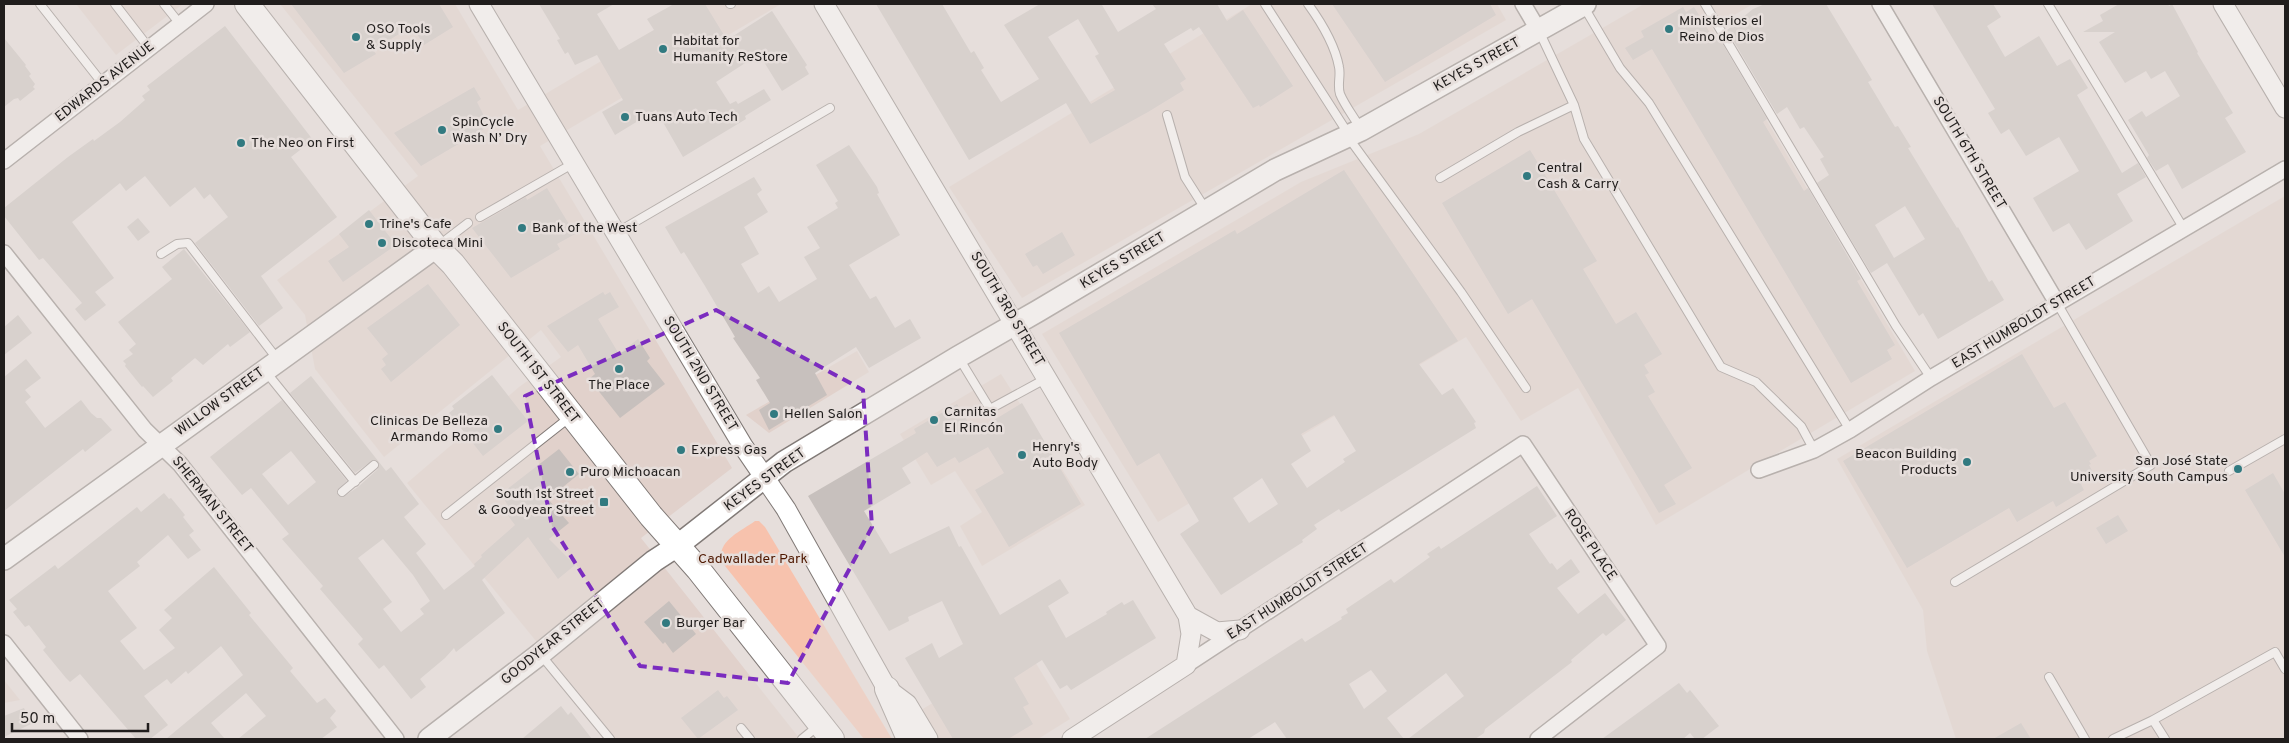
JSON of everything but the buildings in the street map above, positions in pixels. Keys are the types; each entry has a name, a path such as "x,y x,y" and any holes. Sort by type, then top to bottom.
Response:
{"main road":[{"name":"SOUTH 1ST STREET","path":"247,4 436,246 453,264 651,516 826,732"},
{"name":"KEYES STREET","path":"677,546 784,462 958,357 1276,170 1352,133 1539,31 1584,4"},
{"name":"WILLOW STREET","path":"4,559 436,246"},
{"name":"GOODYEAR STREET","path":"429,739 540,654 654,561 677,546"},
{"path":"887,689 909,739"}],"street":[{"name":"EDWARDS AVENUE","path":"4,161 206,4"},
{"name":"SOUTH 2ND STREET","path":"478,4 743,446 786,509 887,689 907,704 928,739"},
{"name":"SOUTH 3RD STREET","path":"824,4 1188,616"},
{"path":"1523,4 1539,31"},
{"name":"SOUTH 6TH STREET","path":"1880,4 2057,303"},
{"path":"2223,4 2285,108"},
{"name":"EAST HUMBOLDT STREET","path":"1759,470 1814,450 1850,430 1931,378 2285,169"},
{"name":"SHERMAN STREET","path":"4,253 145,430 180,464 396,739"},
{"name":"EAST HUMBOLDT STREET","path":"1072,739 1523,444"},
{"name":"ROSE PLACE","path":"1523,444 1658,646 1538,739"},
{"path":"1188,616 1217,632 1240,630"},
{"path":"1186,665 1191,634 1188,616"},
{"path":"4,643 80,739"}],"lane":[{"path":"40,4 103,84"},
{"path":"115,4 149,48"},
{"path":"164,4 180,24"},
{"path":"1265,4 1526,388"},
{"path":"1308,4 1318,18 1340,67 1340,94 1352,133"},
{"path":"1584,4 1620,68 1649,103 1850,430"},
{"path":"1705,4 1892,318 1931,378"},
{"path":"2048,4 2184,229"},
{"path":"1539,31 1574,105 1584,139 1721,367 1756,382 1801,426 1814,450"},
{"path":"1440,178 1518,132 1574,105"},
{"path":"616,233 830,108"},
{"path":"1167,116 1185,177 1207,211"},
{"path":"480,216 574,163"},
{"path":"436,246 468,223"},
{"path":"161,254 177,244 188,243 271,365 355,482"},
{"path":"1955,582 2151,465 2057,303"},
{"path":"958,357 990,409 1048,378"},
{"path":"446,515 572,415"},
{"path":"2230,471 2285,439"},
{"path":"342,492 374,465"},
{"path":"2113,739 2153,720 2275,652 2285,669"},
{"path":"540,654 610,739"},
{"path":"2049,677 2084,739"},
{"path":"2153,720 2165,739"},
{"path":"741,728 750,739"},
{"path":"802,739 826,732"}],"highlighted area":[{"path":"716,310 863,390 872,527 788,683 640,666 552,526 525,396"}],"shaded area":[{"path":"76,4 183,4 116,55"},
{"path":"280,4 455,4 518,110 698,4 781,4 540,146 732,468 641,538 800,739 616,739 407,483 519,387 561,357 541,330 384,457 315,369 305,315 277,280 418,176"},
{"path":"1252,4 1497,4 1506,20 1022,298 949,187"},
{"path":"1644,4 1753,4 1712,28 1915,371 1656,525 1578,388 1521,421 1466,337 1158,522 1042,334 1301,182 1419,134"},
{"path":"2285,196 2285,739 1956,739 1927,651 1923,610 1837,459"},
{"path":"857,351 869,372 769,433 746,415"},
{"path":"1001,374 1085,505 982,566 960,526 982,512 955,471 931,485 900,434"},
{"path":"1026,647 1070,719 1038,739 938,739 921,710"},
{"path":"4,680 20,700 4,703"}],"green space":[{"name":"Cadwallader Park","path":"755,521 759,521 765,527 892,739 864,739 721,561 721,554 726,542"}],"place":[{"name":"Ministerios el Reino de Dios","path":"1669,29"},
{"name":"OSO Tools & Supply","path":"356,37"},
{"name":"Habitat for Humanity ReStore","path":"663,49"},
{"name":"Tuans Auto Tech","path":"625,117"},
{"name":"SpinCycle Wash N’ Dry","path":"442,130"},
{"name":"The Neo on First","path":"241,143"},
{"name":"Central Cash & Carry","path":"1527,176"},
{"name":"Trine's Cafe","path":"369,224"},
{"name":"Bank of the West","path":"522,228"},
{"name":"Discoteca Mini","path":"382,243"},
{"name":"The Place","path":"619,369"},
{"name":"Hellen Salon","path":"774,414"},
{"name":"Carnitas El Rincón","path":"934,420"},
{"name":"Clinicas De Belleza Armando Romo","path":"498,429"},
{"name":"Express Gas","path":"681,450"},
{"name":"Henry's Auto Body","path":"1022,455"},
{"name":"Beacon Building Products","path":"1967,462"},
{"name":"San José State University South Campus","path":"2238,469"},
{"name":"Puro Michoacan","path":"570,472"},
{"name":"South 1st Street & Goodyear Street","path":"604,502"},
{"name":"Burger Bar","path":"666,623"}]}
